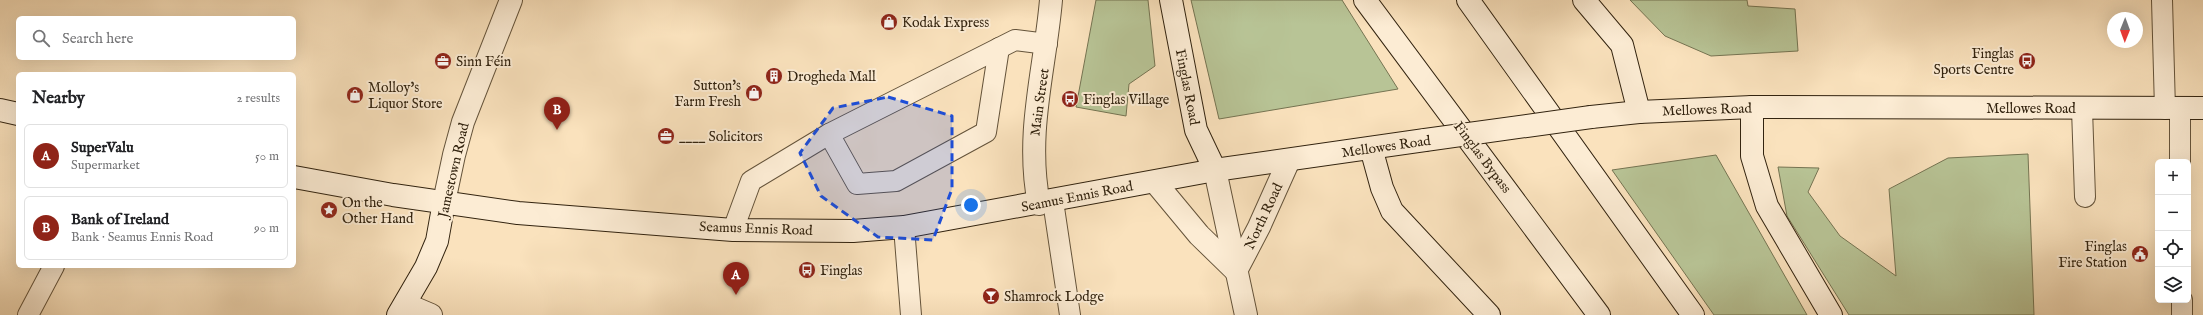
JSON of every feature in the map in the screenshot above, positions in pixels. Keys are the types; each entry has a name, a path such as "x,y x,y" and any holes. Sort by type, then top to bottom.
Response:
{"main road":[{"name":"Jamestown Road","path":"401,309 426,267 437,241 454,155 463,122 511,0"},
{"name":"Main Street","path":"1046,202 1034,175 1033,137 1047,44 1051,0"},
{"name":"Finglas Road","path":"1171,0 1196,130 1215,170"},
{"name":"Finglas Bypass","path":"1365,0 1599,315"},
{"path":"1468,0 1693,315"},
{"path":"1584,0 1622,44 1639,112"},
{"name":"Mellowes Road","path":"1215,170 1591,117 1639,112 1752,107 2082,109 2203,108"},
{"path":"1752,107 1752,156 1767,206 1831,315"},
{"path":"0,110 16,114"},
{"path":"1371,148 1382,188 1392,210 1489,315"},
{"name":"North Road","path":"1236,272 1260,226 1289,160"},
{"name":"Seamus Ennis Road","path":"296,177 518,213 733,230 853,231 904,227 1215,170"},
{"name":"North Road","path":"1215,170 1246,315"},
{"path":"1155,182 1199,235 1236,272"},
{"path":"401,309 431,315"}],"lane":[{"path":"2162,0 2172,108 2180,159"},
{"path":"733,230 751,182 829,134 1015,40 1047,44"},
{"path":"829,134 857,184 896,181 986,132 999,48"},
{"path":"2082,109 2085,197"},
{"path":"1046,202 1070,315"},
{"path":"904,227 912,315"},
{"path":"28,315 53,268"},
{"path":"2182,303 2182,315"}],"highlighted area":[{"path":"888,97 952,116 952,189 933,240 878,237 821,196 800,153 833,108"}],"green space":[{"path":"1096,0 1148,0 1155,66 1129,84 1126,116 1076,107"},
{"path":"1191,0 1342,0 1398,89 1219,119"},
{"path":"1630,0 1747,0 1748,6 1795,9 1798,51 1711,56 1665,36"},
{"path":"2028,154 2034,315 1849,315 1787,216 1778,167 1819,168 1808,192 1840,236 1896,276 1889,189 1948,158"},
{"path":"1716,155 1807,315 1714,315 1612,170"}],"place":[{"name":"Kodak Express","path":"889,22"},
{"name":"Sinn Féin","path":"443,61"},
{"name":"Finglas Sports Centre","path":"2027,61"},
{"name":"Drogheda Mall","path":"774,76"},
{"name":"Sutton's Farm Fresh","path":"754,93"},
{"name":"Molloy's Liquor Store","path":"355,95"},
{"name":"Finglas Village","path":"1070,99"},
{"name":"Bank of Ireland","path":"557,130"},
{"name":"____ Solicitors","path":"666,136"},
{"name":"On the Other Hand","path":"329,210"},
{"name":"Finglas Fire Station","path":"2140,254"},
{"name":"Finglas","path":"807,270"},
{"name":"SuperValu","path":"736,295"},
{"name":"Shamrock Lodge","path":"991,296"}]}
